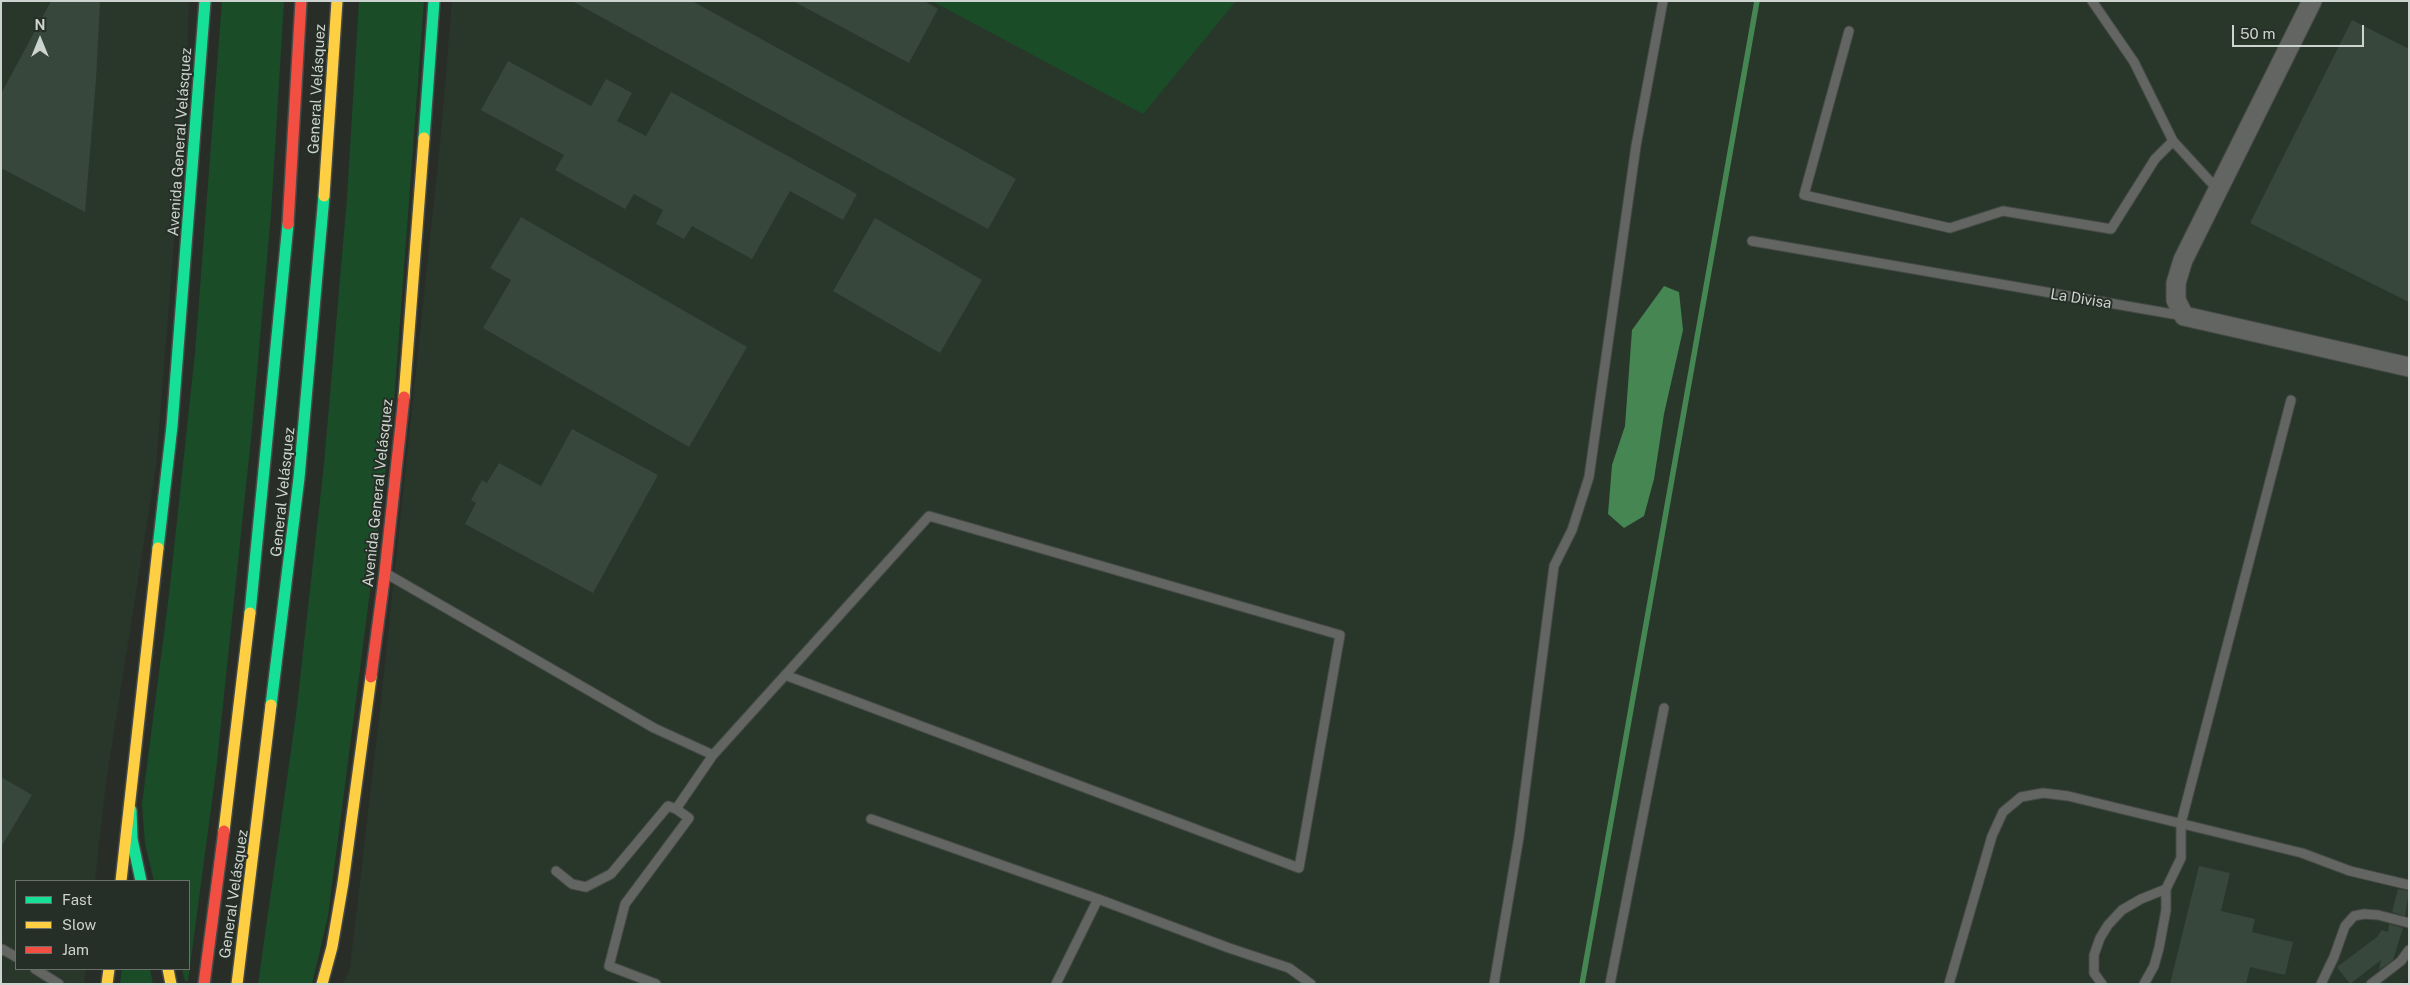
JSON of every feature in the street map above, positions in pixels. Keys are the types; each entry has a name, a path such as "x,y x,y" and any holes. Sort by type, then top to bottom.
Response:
{"main road":[{"name":"Avenida General Velásquez","path":"121,880 131,810 172,426 190,222 205,1"},
{"name":"General Velásquez","path":"204,984 236,738 260,520 288,222 302,1"},
{"name":"General Velásquez","path":"237,984 300,478 323,225 337,1"},
{"name":"Avenida General Velásquez","path":"322,984 340,907 385,572 410,336 434,1"},
{"path":"131,810 132,839 141,880"},
{"path":"107,984 109,970"},
{"path":"168,970 171,984"}],"street":[{"path":"2184,316 2176,300 2176,283 2183,260 2312,1"},
{"name":"La Divisa","path":"2184,316 2409,367"}],"lane":[{"path":"1494,984 1519,837 1554,566 1572,530 1589,477 1636,146 1663,1"},
{"path":"2092,1 2134,62 2173,141 2218,190"},
{"path":"1849,30 1804,195 1950,228 2003,211 2111,229 2155,159 2173,141"},
{"name":"La Divisa","path":"1752,241 2184,316"},
{"path":"2144,984 2148,980 2159,948 2166,910 2166,889 2181,858 2181,824 2291,400"},
{"path":"676,809 713,755 785,675 929,516 1340,635 1300,868 785,675"},
{"path":"385,572 654,728 713,755"},
{"path":"1610,984 1664,708"},
{"path":"1950,984 1992,836 2003,812 2021,797 2043,792 2068,796 2302,853 2350,871 2409,885"},
{"path":"556,872 572,884 586,886 611,874 668,806 689,818 625,904 609,966 656,984"},
{"path":"871,819 1289,968 1311,984"},
{"path":"2102,984 2094,973 2094,955 2100,938 2108,925 2122,910 2141,899 2166,889"},
{"path":"1056,984 1098,899"},
{"path":"2321,984 2334,957 2345,926 2354,916 2378,914 2409,923"},
{"path":"1,951 2,949 15,957"},
{"path":"2371,984 2401,961 2409,950"},
{"path":"37,970 59,984"}],"shaded area":[{"path":"1,1 189,1 185,104 156,466 106,782 95,880 15,880 15,970 86,970 84,984 1,984"},
{"path":"222,1 284,1 271,214 252,429 216,771 190,966 190,880 154,880 145,844 142,804 169,595 195,353"},
{"path":"359,1 424,1 393,414 328,916 312,984 258,984 296,715 324,464 347,198"},
{"path":"452,1 2409,1 2409,978 2401,984 343,984 350,968 381,701 440,144"},
{"path":"932,1 1236,1 1143,114"},
{"path":"1664,286 1679,292 1683,330 1664,414 1654,479 1644,516 1624,528 1608,514 1612,465 1625,426 1632,330"},
{"path":"122,970 150,970 153,984 120,984"},
{"path":"182,970 189,970 188,981 185,981"}],"building":[{"path":"51,1 100,1 96,80 85,212 1,168 1,94"},
{"path":"572,1 692,1 1016,179 988,229"},
{"path":"793,1 924,1 938,9 909,63"},
{"path":"2352,20 2409,49 2409,302 2250,223"},
{"path":"508,61 591,106 606,79 632,93 617,121 646,136 671,92 857,194 843,220 790,191 752,259 692,226 684,239 656,224 663,210 634,194 625,209 555,170 564,155 481,110"},
{"path":"521,217 747,347 689,447 483,328 511,280 490,268"},
{"path":"875,218 982,280 940,353 833,291"},
{"path":"572,429 658,475 593,593 465,524 476,503 471,500 482,480 487,483 499,463 541,486"},
{"path":"1,777 32,795 1,847"},
{"path":"2199,866 2230,873 2221,911 2255,919 2252,932 2293,942 2285,975 2250,967 2246,984 2170,984"},
{"path":"2398,889 2409,891 2405,916 2392,912"},
{"path":"2389,924 2403,928 2393,960 2379,970 2381,960 2350,984 2337,967 2377,937 2382,930 2388,932"}],"waterway":[{"path":"1582,984 1757,1"}],"traffic: fast":[{"path":"158,548 172,426 205,1"},
{"path":"424,138 434,1"},
{"path":"271,705 299,478 324,196"},
{"path":"250,613 288,224"},
{"path":"131,810 132,839 141,880"}],"traffic: slow":[{"path":"324,196 337,1"},
{"path":"404,397 424,138"},
{"path":"121,880 158,548"},
{"path":"224,831 250,613"},
{"path":"322,984 332,947 343,883 371,677"},
{"path":"237,984 271,705"},
{"path":"107,984 109,970"},
{"path":"168,970 171,984"}],"traffic: jam":[{"path":"288,224 301,1"},
{"path":"371,677 385,572 404,397"},
{"path":"204,984 224,831"}]}
